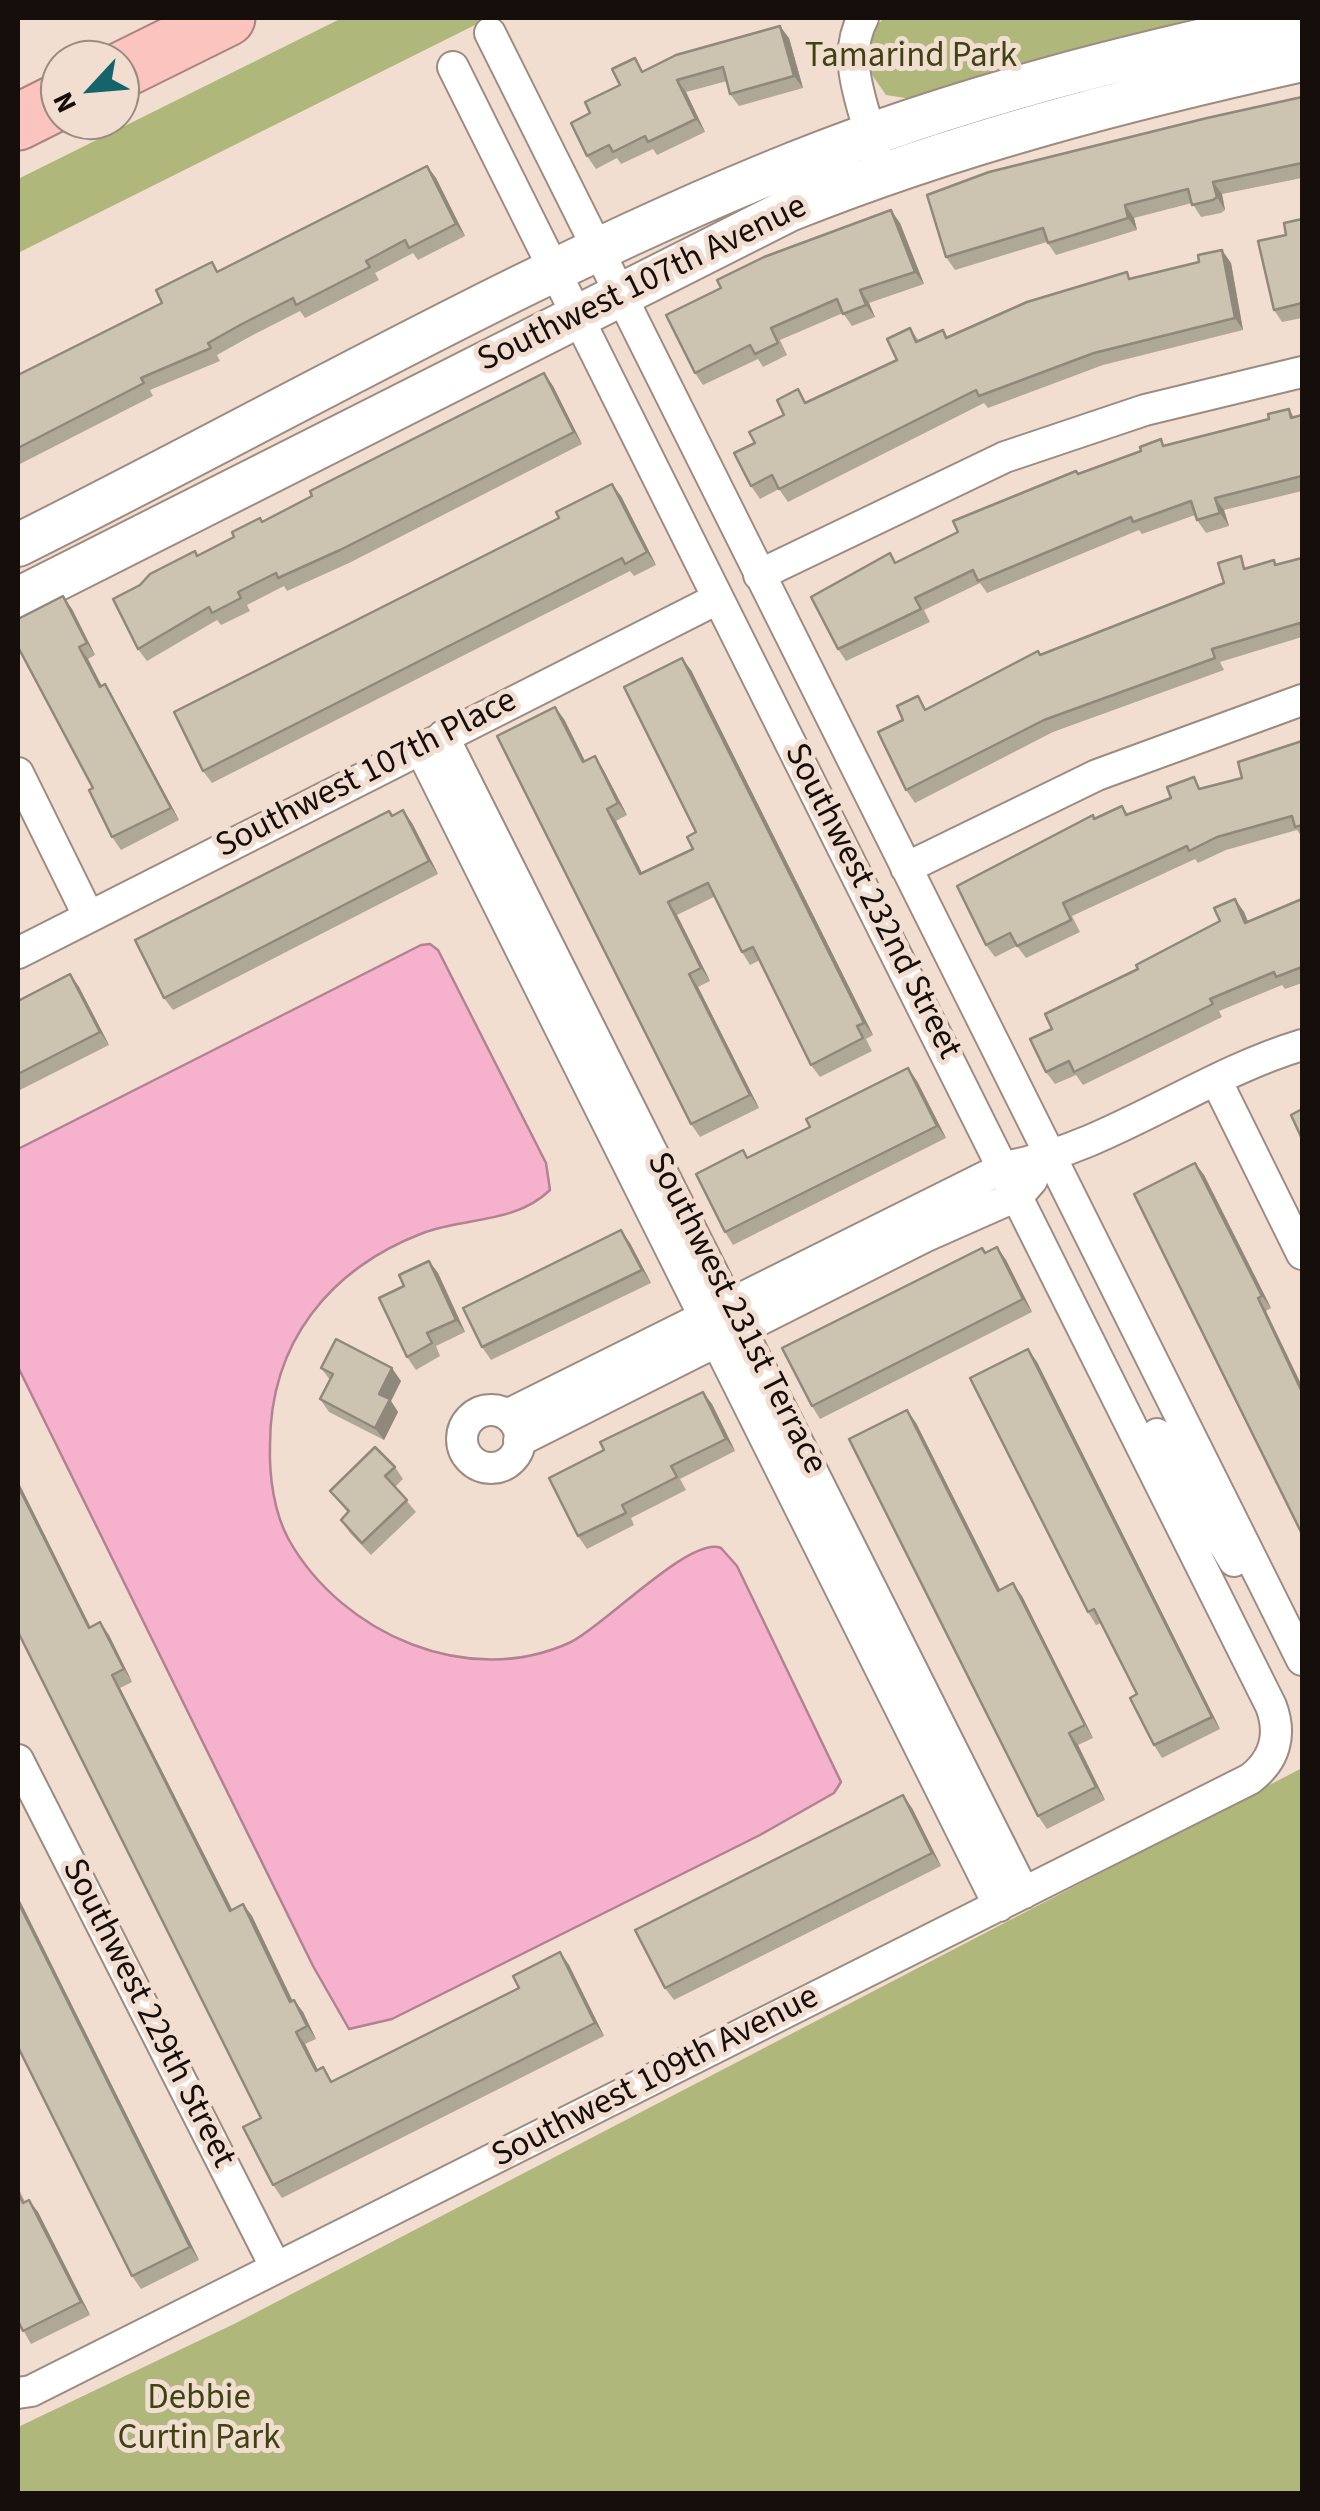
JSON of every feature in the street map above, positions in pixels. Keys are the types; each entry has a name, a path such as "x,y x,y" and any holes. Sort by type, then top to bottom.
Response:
{"highway":[{"path":"140,61 227,18"}],"street":[{"path":"863,18 852,60 876,154"},
{"name":"Southwest 107th Avenue","path":"18,600 743,231 876,154 1086,67 1302,18"},
{"name":"Southwest 232nd Street","path":"490,33 1302,1660"},
{"name":"Southwest 107th Avenue","path":"18,545 598,250 764,176 1302,60"},
{"name":"Southwest 232nd Street","path":"453,67 1048,1252 1271,1706 1276,1742"},
{"path":"759,574 958,478 1048,441 1194,397 1302,372"},
{"name":"Southwest 107th Place","path":"18,953 717,598"},
{"path":"906,868 1096,775 1302,700"},
{"name":"Southwest 231st Terrace","path":"431,742 1011,1899"},
{"path":"18,774 90,917"},
{"path":"513,1428 724,1323 1005,1167 1052,1158 1216,1080 1302,1045"},
{"path":"1216,1080 1302,1254"},
{"path":"724,1323 1019,1195 1052,1158"},
{"path":"1048,1252 1302,1670"},
{"name":"Southwest 109th Avenue","path":"18,2392 31,2391 1250,1780 1268,1761 1276,1742"},
{"name":"Southwest 229th Street","path":"18,1760 276,2268"}],"green space":[{"path":"342,18 489,18 18,253 18,179 96,140 140,140 140,118"},
{"name":"Tamarind Park","path":"884,18 1214,18 918,100 886,95 866,66 873,29"},
{"name":"Debbie Curtin Park","path":"1302,1768 1302,2493 18,2494 18,2427 234,2324"}],"shaded area":[{"path":"430,944 438,950 546,1163 550,1190 521,1209 439,1228 389,1248 333,1289 311,1314 281,1374 273,1408 272,1482 289,1540 312,1573 341,1602 375,1626 412,1644 451,1656 491,1660 532,1655 571,1642 669,1568 707,1548 721,1548 737,1566 841,1782 834,1793 760,1835 392,2019 349,2029 313,1966 18,1367 18,1149 421,945"}],"building":[{"path":"780,26 794,76 730,94 723,67 677,80 696,119 648,142 645,136 613,152 609,145 587,156 571,123 590,113 585,102 620,85 612,69 635,58 642,72 676,55"},
{"path":"1302,97 1302,163 1213,182 1217,197 1213,200 1192,205 1188,189 1125,205 1128,218 1048,243 1043,228 946,257 927,195 989,172"},
{"path":"427,166 456,224 409,248 405,240 366,261 370,267 296,305 293,298 242,324 208,343 211,348 141,378 144,383 18,448 18,375 162,303 156,290 212,262 217,272"},
{"path":"891,210 915,272 860,290 866,305 843,314 837,299 771,328 778,343 755,354 750,345 695,373 666,315 721,288 717,280 764,257"},
{"path":"1302,219 1302,303 1274,310 1258,241 1286,235 1284,223"},
{"path":"1222,250 1235,318 1094,353 979,396 976,390 779,489 772,475 751,486 734,453 755,443 749,432 784,415 777,400 798,389 805,403 897,360 887,339 910,328 916,342 943,330 946,338 1027,302 1127,272 1129,279 1199,262 1198,255"},
{"path":"544,373 574,432 340,550 278,578 276,573 238,592 241,598 212,613 209,607 138,649 113,599 140,585 150,574 195,551 197,556 234,537 232,532 260,518 262,522 312,496 310,491"},
{"path":"1289,409 1291,418 1302,415 1302,476 1215,498 1220,513 1197,520 1191,501 1133,522 1131,517 978,581 973,570 915,598 921,609 838,649 811,597 890,553 895,563 958,532 953,521 1076,471 1078,474 1141,451 1140,447 1161,439 1163,446 1269,419 1268,414"},
{"path":"612,484 647,552 625,564 622,558 203,771 174,712 559,518 556,512"},
{"path":"1241,556 1244,569 1274,560 1275,565 1302,558 1302,630 1300,623 1212,649 1215,658 1044,720 906,790 878,732 903,720 897,706 918,696 925,710 1038,651 1040,655 1224,583 1218,563"},
{"path":"63,596 87,643 79,647 100,687 105,684 171,808 112,837 89,790 93,788 18,647 18,619"},
{"path":"682,658 864,1023 857,1026 863,1038 811,1065 753,947 742,952 708,883 668,902 701,968 689,974 750,1095 691,1124 497,736 555,707 583,762 595,756 618,803 607,809 640,874 693,849 687,837 696,832 624,687"},
{"path":"1302,741 1302,825 1295,827 1292,816 1217,837 1189,851 1187,846 1063,903 1071,920 1017,946 1010,933 986,945 957,886 1093,815 1094,819 1122,806 1126,815 1171,798 1167,787 1194,777 1199,789 1242,778 1238,762"},
{"path":"403,810 429,861 164,998 135,940 389,811 392,816"},
{"path":"1235,899 1245,923 1302,899 1302,967 1276,977 1274,972 1210,999 1213,1004 1074,1072 1069,1061 1046,1072 1030,1039 1052,1029 1045,1014 1138,969 1136,965 1220,921 1214,908"},
{"path":"70,974 100,1032 18,1074 18,1001"},
{"path":"908,1068 937,1126 725,1232 696,1174 743,1150 747,1158 810,1127 806,1119"},
{"path":"1302,1109 1302,1139 1291,1115"},
{"path":"1195,1163 1262,1296 1258,1298 1302,1392 1302,1534 1134,1194"},
{"path":"621,1230 642,1270 482,1347 463,1308"},
{"path":"997,1247 1023,1299 812,1406 782,1348 982,1248 985,1253"},
{"path":"429,1261 456,1320 427,1333 432,1343 407,1357 379,1298 404,1286 399,1275"},
{"path":"336,1339 392,1368 379,1394 390,1399 375,1428 320,1399 333,1374 321,1368"},
{"path":"1028,1349 1212,1717 1154,1745 1130,1698 1137,1694 1094,1609 1088,1612 970,1378"},
{"path":"703,1392 726,1439 671,1466 677,1477 622,1505 626,1513 578,1536 549,1478 604,1450 600,1442"},
{"path":"907,1410 998,1591 1013,1583 1085,1725 1069,1733 1096,1787 1038,1816 849,1439"},
{"path":"375,1447 395,1467 385,1476 407,1500 362,1543 341,1520 349,1511 330,1491"},
{"path":"18,1486 89,1628 100,1622 124,1669 112,1675 230,1911 243,1904 290,2002 294,2000 307,2026 296,2032 316,2071 323,2067 331,2082 519,1988 513,1976 560,1952 595,2023 273,2185 243,2127 261,2118 18,1632"},
{"path":"903,1795 932,1853 665,1988 635,1930"},
{"path":"18,1902 190,2247 132,2276 18,2047"},
{"path":"18,2193 23,2203 29,2200 81,2302 23,2331 18,2321"}]}
